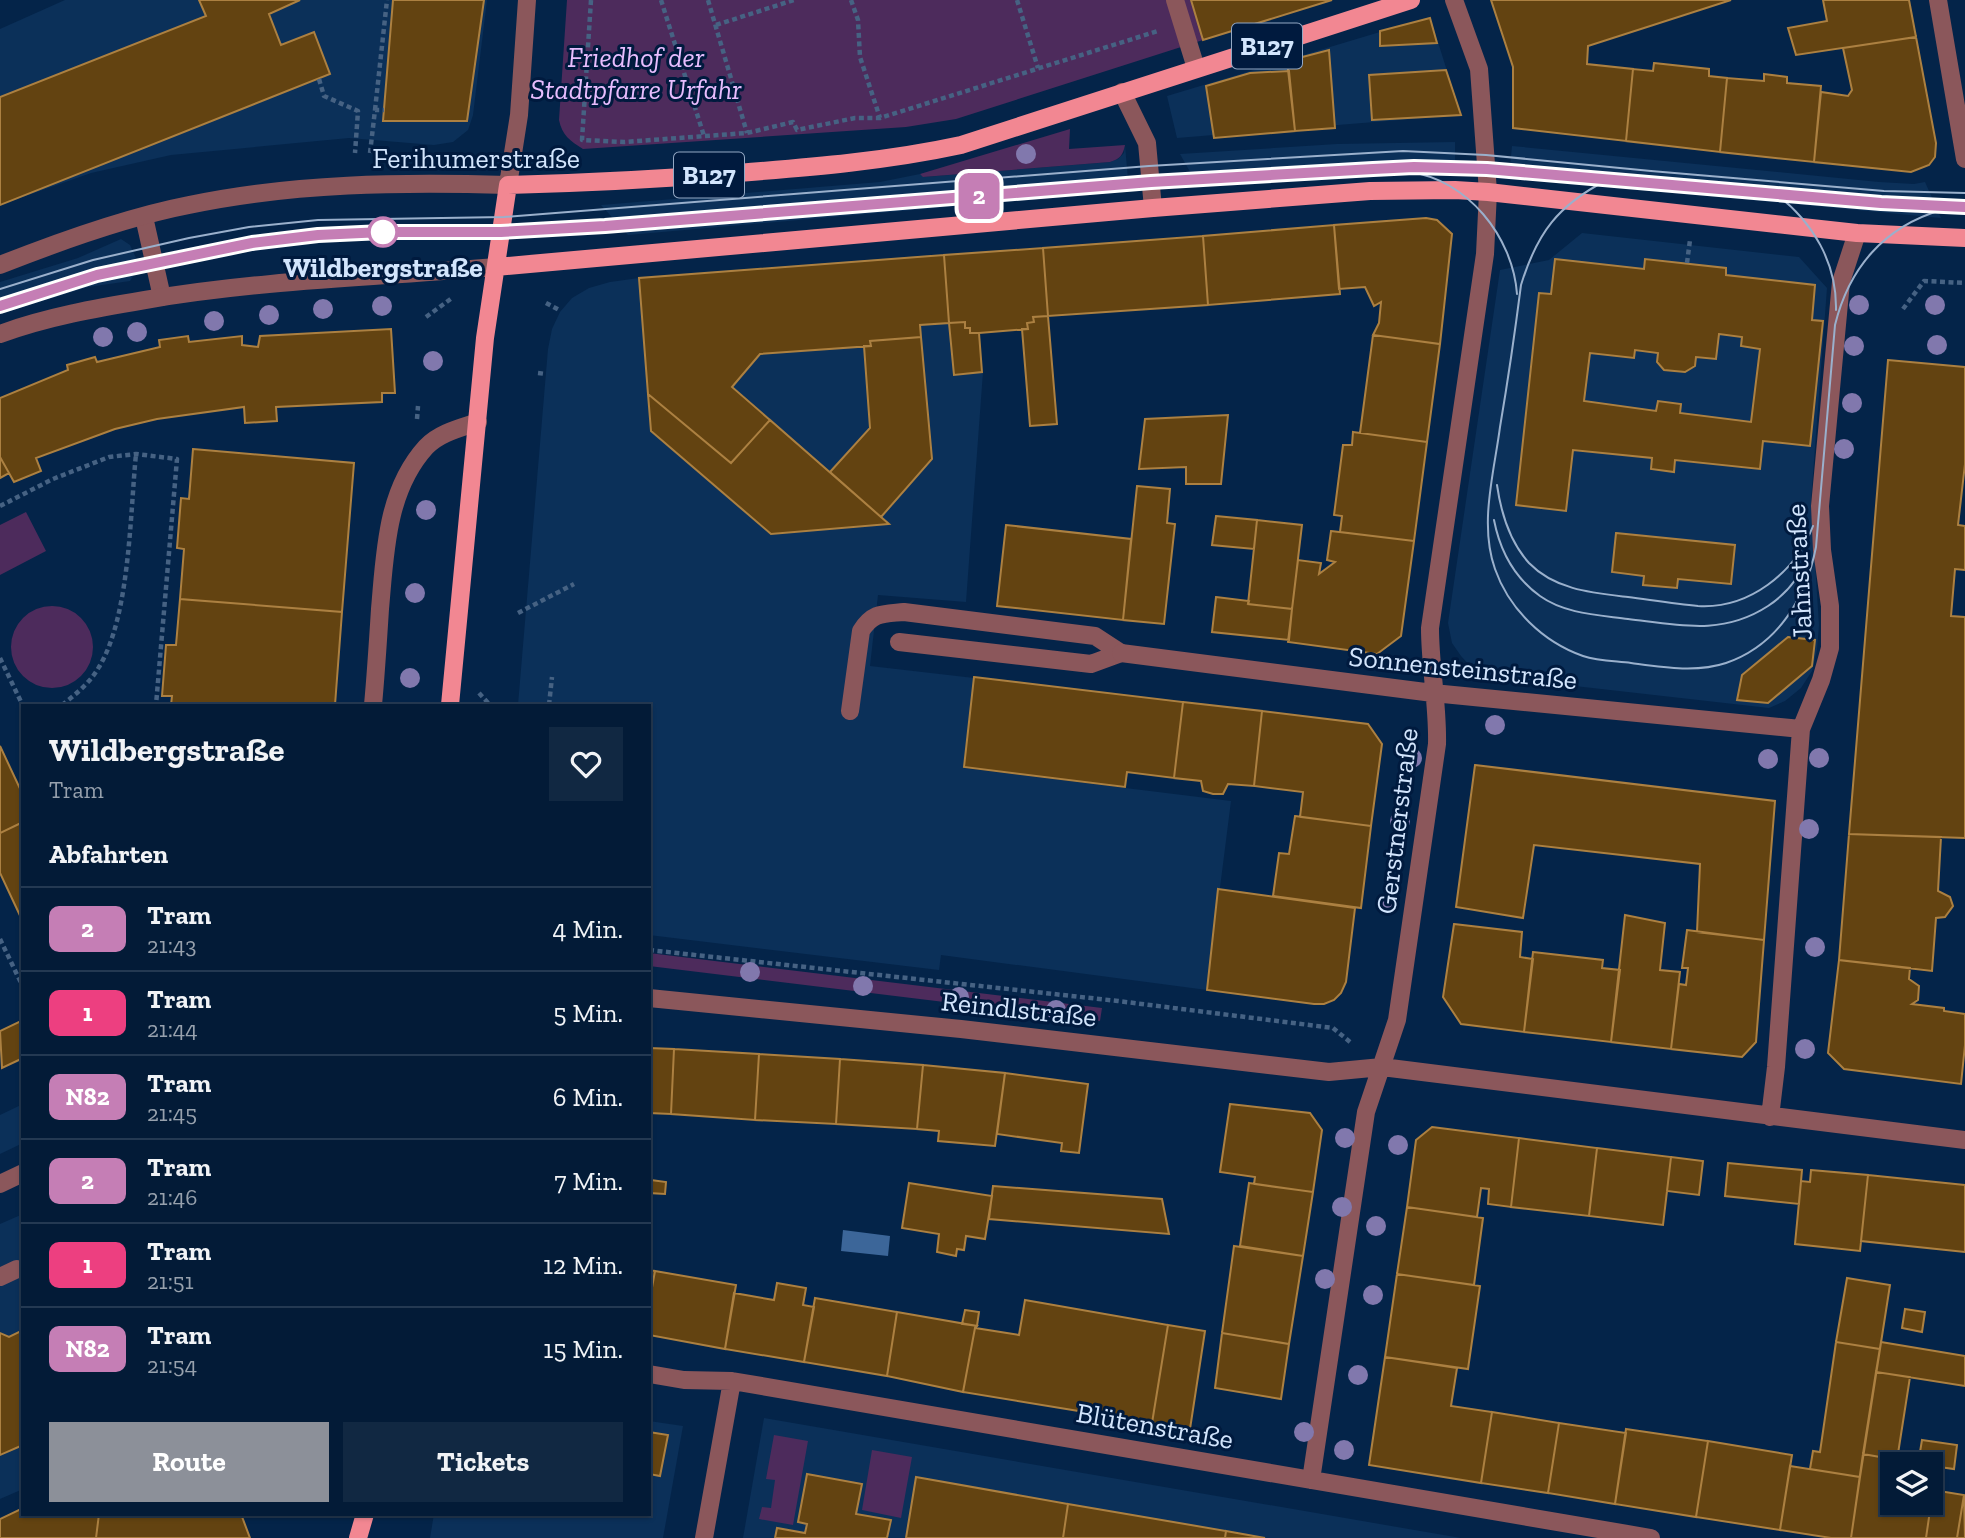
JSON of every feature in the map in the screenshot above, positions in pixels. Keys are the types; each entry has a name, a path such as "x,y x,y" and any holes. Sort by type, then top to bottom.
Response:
{"main road":[{"name":"B127","path":"1122,92 1411,0"},
{"name":"Ferihumerstraße","path":"509,185 603,183 837,165 909,156 961,145 1122,92"},
{"path":"450,704 485,338 509,185"},
{"path":"496,267 1370,191 1488,192 1857,233 1965,238"},
{"path":"358,1538 364,1516"}],"street":[{"path":"509,185 519,115 527,0"},
{"path":"1175,0 1196,68"},
{"name":"Gerstnerstraße","path":"1311,1480 1366,1112 1397,1020 1435,757 1437,722 1430,628 1485,254 1488,192 1479,69 1454,0"},
{"path":"1938,0 1965,159"},
{"path":"1122,92 1147,143 1153,208"},
{"name":"Ferihumerstraße","path":"0,265 144,216 187,205 237,197 327,187 411,183 509,185"},
{"path":"144,216 162,297"},
{"name":"Jahnstraße","path":"1770,1117 1801,729 1821,680 1830,648 1830,606 1822,551 1820,506 1841,282 1846,258 1857,233"},
{"path":"0,334 103,307 248,285 496,267"},
{"path":"373,704 385,541 395,502 413,464 427,446 443,434 478,422"},
{"path":"850,711 861,631 868,621 879,614 904,612 1095,636 1121,653"},
{"path":"899,642 1091,664 1121,653"},
{"name":"Sonnensteinstraße","path":"1121,653 1433,693 1801,729"},
{"name":"Reindlstraße","path":"651,998 961,1028 1329,1072 1382,1068 1965,1140"},
{"path":"0,1184 21,1174"},
{"path":"0,1278 17,1269"},
{"name":"Blütenstraße","path":"651,1374 684,1380 732,1381 1651,1538"},
{"path":"704,1538 732,1381"}],"path":[{"path":"370,153 387,0"},
{"path":"591,0 582,140 624,142 747,133 793,122 797,130 855,118 880,118 1182,23"},
{"path":"661,0 704,136"},
{"path":"708,0 747,133"},
{"path":"716,26 794,0"},
{"path":"851,0 858,20 860,57 880,118"},
{"path":"1017,0 1038,68"},
{"path":"319,79 324,96 358,111 355,153"},
{"path":"375,110 384,110"},
{"path":"1688,263 1690,237"},
{"path":"1903,309 1924,281 1965,283"},
{"path":"546,303 561,311"},
{"path":"538,373 546,374"},
{"path":"0,506 52,479 109,457 136,454 177,459 156,704"},
{"path":"63,704 83,688 100,666 112,635 122,594 136,454"},
{"path":"518,613 574,584"},
{"path":"0,659 22,704"},
{"path":"549,704 552,677"},
{"path":"0,939 21,983"},
{"path":"651,950 1118,1001 1333,1028 1382,1068"}],"shaded area":[{"path":"65,0 487,0 473,115 468,130 453,142 434,145 349,138 171,155 91,173 0,205 0,29"},
{"path":"1430,17 1461,115 1177,138 1167,96"},
{"path":"1455,142 1455,172 1336,176 1198,186 1180,154 1337,144"},
{"path":"1125,145 1129,191 628,235 601,205 880,182 920,174 924,177 1110,162 1124,153"},
{"path":"1512,146 1879,182 1925,182 1941,218 1509,177"},
{"path":"1582,233 1799,257 1827,288 1811,501 1819,625 1817,650 1812,671 1801,688 1785,701 1769,708 1485,674 1472,668 1452,643 1448,623 1500,270 1549,260"},
{"path":"121,239 130,245 137,260 135,273 130,281 88,287 0,314 0,282 78,258"},
{"path":"944,254 954,374 983,372 966,602 878,595 870,666 974,678 963,768 1231,801 1207,990 941,955 939,970 651,935 651,704 518,704 548,349 552,329 560,312 572,298 589,288 639,278"},
{"path":"21,1105 21,1144 0,1154 0,1115"},
{"path":"21,1215 21,1490 0,1499 0,1224"},
{"path":"843,1230 890,1236 888,1256 841,1251"},
{"path":"764,1418 1461,1538 743,1538"},
{"path":"651,1421 683,1426 663,1538 430,1538 434,1516 651,1516"}],"green space":[{"name":"Friedhof der Stadtpfarre Urfahr","path":"567,0 1191,0 1203,40 956,119 906,127 583,149 567,137 559,120"},
{"path":"1070,129 1069,149 1125,145 1123,151 1119,158 1110,162 923,177 920,174"},
{"path":"26,512 46,551 0,575 0,525"},
{"path":"52,606 68,610 81,618 89,631 93,647 89,663 81,676 68,684 52,688 36,684 23,676 15,663 11,647 15,631 23,618 36,610"},
{"path":"651,953 1102,1008 1100,1021 651,966"},
{"path":"774,1435 808,1441 793,1525 759,1519 762,1507 771,1508 775,1480 766,1479"},
{"path":"872,1450 912,1457 901,1518 862,1510"}],"building":[{"path":"199,0 300,0 269,14 281,45 314,32 330,74 0,205 0,97 206,16"},
{"path":"393,0 484,0 467,121 383,121"},
{"path":"1191,0 1332,0 1203,40"},
{"path":"1491,0 1731,0 1588,46 1587,64 1633,69 1626,141 1513,128 1513,67"},
{"path":"1823,0 1909,0 1916,37 1796,55 1788,28 1827,21"},
{"path":"1430,18 1437,43 1380,46 1380,31"},
{"path":"1916,37 1936,143 1935,157 1929,165 1911,172 1814,162 1821,92 1848,96 1852,90 1843,48"},
{"path":"1329,50 1335,128 1295,131 1287,61"},
{"path":"1654,63 1709,69 1709,76 1727,78 1720,152 1626,141 1633,69 1653,71"},
{"path":"1446,70 1461,115 1372,120 1369,75"},
{"path":"1289,71 1295,131 1214,138 1206,86 1250,73"},
{"path":"1764,74 1787,77 1787,83 1821,86 1814,162 1720,152 1727,78 1764,81"},
{"path":"1426,218 1437,220 1452,234 1440,344 1373,335 1379,323 1381,302 1374,306 1365,287 1339,289 1334,225"},
{"path":"1334,225 1340,294 1208,305 1203,236"},
{"path":"1203,236 1208,305 1048,316 1043,248"},
{"path":"1043,248 1048,316 1033,317 1034,322 1027,323 1028,329 979,333 970,333 970,328 965,328 965,322 949,323 944,255"},
{"path":"944,255 949,323 920,325 921,337 870,341 871,346 760,354 732,387 770,420 731,463 648,394 639,278"},
{"path":"1555,259 1644,269 1645,259 1726,268 1726,275 1815,285 1812,320 1823,321 1810,446 1763,441 1760,469 1675,460 1674,472 1651,469 1652,458 1573,450 1566,511 1516,505 1539,293 1551,294","holes":["1719,334 1742,337 1741,346 1760,349 1751,422 1680,413 1681,404 1658,401 1656,411 1584,401 1590,353 1634,358 1635,350 1658,353 1657,362 1664,370 1685,372 1695,366 1696,357 1716,359"]},
{"path":"1048,316 1057,424 1030,426 1022,329 1028,329 1027,323 1034,322 1033,317"},
{"path":"965,322 965,328 970,328 970,333 979,333 982,372 954,375 949,323"},
{"path":"391,329 395,393 382,393 382,402 276,407 277,421 245,423 244,407 157,419 115,429 36,458 41,471 14,482 0,457 0,398 68,370 67,365 95,357 97,362 160,347 159,340 188,336 189,342 242,336 242,345 258,347 260,336"},
{"path":"1373,335 1440,344 1427,442 1360,433"},
{"path":"921,337 932,459 881,517 830,472 870,428 864,346 871,346 870,341"},
{"path":"1888,360 1965,367 1965,464 1958,525 1965,526 1965,570 1955,569 1951,616 1965,617 1965,838 1849,834"},
{"path":"648,394 731,463 770,420 889,524 771,534 651,431"},
{"path":"1228,415 1221,484 1186,484 1186,467 1139,469 1145,419"},
{"path":"1353,432 1427,442 1414,541 1340,532 1342,516 1334,515 1343,445 1352,445"},
{"path":"193,449 354,463 342,612 180,599 184,549 177,548 181,498 189,499"},
{"path":"0,457 9,473 0,478"},
{"path":"1137,486 1170,489 1167,523 1175,524 1164,624 1123,620"},
{"path":"1216,516 1257,520 1254,549 1212,545"},
{"path":"1257,520 1302,525 1292,609 1248,604"},
{"path":"1006,525 1131,539 1123,620 997,606"},
{"path":"1331,531 1414,541 1401,636 1377,654 1288,642 1298,560 1321,563 1319,574 1335,562 1327,560"},
{"path":"1616,533 1735,545 1731,584 1678,579 1677,588 1643,585 1644,576 1612,572"},
{"path":"1216,597 1292,609 1289,640 1212,632"},
{"path":"180,599 342,612 335,704 171,704 172,696 162,696 166,645 176,645"},
{"path":"1788,637 1815,640 1812,666 1768,703 1737,700 1742,675"},
{"path":"974,677 1183,702 1174,778 1127,772 1125,787 964,767"},
{"path":"1183,702 1262,711 1254,786 1228,784 1223,794 1213,794 1203,791 1201,781 1174,778"},
{"path":"1262,711 1368,724 1382,744 1371,826 1300,817 1303,792 1254,786"},
{"path":"0,746 21,791 21,823 0,833"},
{"path":"1475,765 1775,801 1764,940 1697,932 1700,864 1534,845 1523,918 1456,907"},
{"path":"1295,816 1371,826 1361,908 1273,896 1279,853 1289,854"},
{"path":"21,823 21,918 0,873 0,833"},
{"path":"1849,834 1941,837 1938,891 1950,897 1953,906 1945,917 1936,918 1932,971 1839,960"},
{"path":"1218,889 1355,908 1346,982 1341,993 1334,1000 1314,1004 1207,990"},
{"path":"1625,915 1665,923 1660,970 1680,972 1671,1049 1611,1042"},
{"path":"1454,924 1522,932 1520,957 1533,959 1524,1032 1461,1024 1443,997"},
{"path":"1687,930 1764,940 1756,1042 1742,1057 1671,1049 1679,984 1686,985 1688,968 1682,968"},
{"path":"1533,952 1603,960 1602,968 1620,970 1611,1042 1524,1032"},
{"path":"1839,960 1910,968 1909,979 1919,986 1918,1000 1912,1004 1965,1014 1961,1084 1844,1069 1828,1053"},
{"path":"21,1021 21,1059 2,1068 0,1031"},
{"path":"651,1048 674,1049 671,1114 651,1113"},
{"path":"674,1049 759,1054 755,1120 671,1114"},
{"path":"759,1054 840,1059 836,1124 755,1120"},
{"path":"840,1059 923,1065 917,1129 836,1124"},
{"path":"923,1065 1005,1073 995,1146 938,1141 939,1131 917,1129"},
{"path":"1005,1073 1088,1084 1079,1153 1061,1151 1062,1143 997,1134"},
{"path":"1230,1104 1310,1113 1322,1130 1313,1192 1254,1184 1255,1177 1220,1172"},
{"path":"1432,1127 1519,1138 1511,1207 1488,1204 1489,1189 1481,1188 1477,1217 1407,1207 1416,1140"},
{"path":"1519,1138 1597,1148 1589,1216 1511,1207"},
{"path":"1597,1148 1671,1157 1663,1225 1589,1216"},
{"path":"1671,1157 1703,1161 1699,1195 1667,1191"},
{"path":"1728,1163 1802,1170 1799,1204 1725,1196"},
{"path":"1811,1170 1868,1175 1860,1251 1795,1244 1801,1181 1810,1182"},
{"path":"1868,1175 1965,1185 1965,1252 1861,1241"},
{"path":"651,1180 666,1182 665,1194 651,1193"},
{"path":"909,1183 992,1196 985,1239 966,1236 964,1250 957,1249 956,1256 937,1252 939,1234 902,1228"},
{"path":"1249,1183 1313,1192 1303,1256 1240,1246"},
{"path":"993,1186 1162,1199 1169,1234 989,1219"},
{"path":"1407,1207 1483,1218 1474,1285 1397,1274"},
{"path":"1234,1246 1303,1256 1289,1344 1222,1333"},
{"path":"651,1270 655,1271 651,1293"},
{"path":"655,1271 736,1285 725,1349 651,1335 651,1293"},
{"path":"1397,1274 1480,1286 1468,1369 1385,1357"},
{"path":"1847,1278 1890,1285 1880,1349 1836,1342"},
{"path":"777,1283 806,1288 803,1305 814,1307 804,1362 725,1349 734,1293 774,1300"},
{"path":"815,1298 897,1312 887,1376 804,1362"},
{"path":"1025,1300 1168,1325 1152,1423 963,1392 975,1328 1019,1335"},
{"path":"1905,1309 1925,1312 1922,1332 1902,1328"},
{"path":"965,1310 979,1312 977,1326 962,1324"},
{"path":"897,1312 977,1326 963,1392 887,1376"},
{"path":"1168,1325 1205,1331 1190,1429 1152,1423"},
{"path":"21,1331 21,1446 0,1455 0,1333 9,1337"},
{"path":"1222,1333 1289,1344 1281,1399 1215,1388"},
{"path":"1836,1342 1880,1349 1860,1477 1810,1469 1813,1451 1820,1452"},
{"path":"1881,1342 1965,1356 1965,1386 1876,1372"},
{"path":"1385,1357 1457,1368 1451,1406 1492,1412 1481,1483 1369,1465"},
{"path":"1876,1372 1910,1377 1898,1452 1880,1452 1880,1457 1863,1454"},
{"path":"1492,1412 1559,1423 1548,1493 1481,1483"},
{"path":"1559,1423 1626,1433 1615,1504 1548,1493"},
{"path":"1626,1429 1708,1441 1696,1517 1615,1504"},
{"path":"651,1432 668,1435 660,1476 651,1474"},
{"path":"1922,1440 1957,1445 1954,1469 1943,1467 1943,1452 1920,1452"},
{"path":"1708,1441 1792,1455 1780,1530 1696,1517"},
{"path":"1863,1454 1880,1457 1880,1515 1929,1515 1926,1538 1851,1538"},
{"path":"1790,1466 1860,1477 1851,1538 1831,1538 1780,1530"},
{"path":"807,1474 862,1484 856,1514 891,1520 887,1538 775,1538 777,1528 805,1533 807,1524 798,1522"},
{"path":"916,1477 1068,1504 1063,1538 906,1538"},
{"path":"1943,1492 1964,1495 1957,1538 1926,1538 1929,1515 1943,1515"},
{"path":"1964,1495 1965,1538 1957,1538"},
{"path":"1068,1504 1226,1531 1225,1538 1063,1538"},
{"path":"21,1509 21,1516 99,1516 96,1538 0,1538 0,1519"},
{"path":"99,1516 242,1516 250,1538 96,1538"},
{"path":"1226,1531 1265,1538 1225,1538"}],"tram line":[{"path":"0,289 93,260 189,238 249,227 318,220 504,217 1149,166 1403,151 1486,155 1884,191 1965,193"},
{"path":"0,306 157,260 278,239 319,235 498,232 607,226 1061,188 1342,169 1488,169 1829,199 1965,207"},
{"name":"2","path":"0,306 97,275 252,243 318,235 501,232 605,226 1151,182 1373,169 1487,169 1881,203 1965,207"},
{"path":"1409,172 1450,186 1483,214 1507,252 1517,294"},
{"path":"1607,180 1575,200 1552,222 1534,250 1521,285 1492,480 1488,516 1490,552 1509,598 1529,622 1554,642 1589,658 1666,667 1703,668 1726,663 1744,655 1775,632 1797,601 1816,547 1835,325 1841,304 1849,285 1872,252 1902,227 1941,210"},
{"path":"1776,194 1801,217 1820,245 1832,276 1836,310"},
{"path":"1497,485 1512,536 1529,563 1539,572 1563,585 1601,594 1698,606 1735,601 1768,585 1782,573 1795,559 1813,526"},
{"path":"1494,520 1510,563 1523,581 1540,596 1560,607 1582,613 1665,624 1717,625 1751,615 1781,596 1796,578 1807,557"}],"place":[{"name":"Wildbergstraße","path":"383,232"}]}
